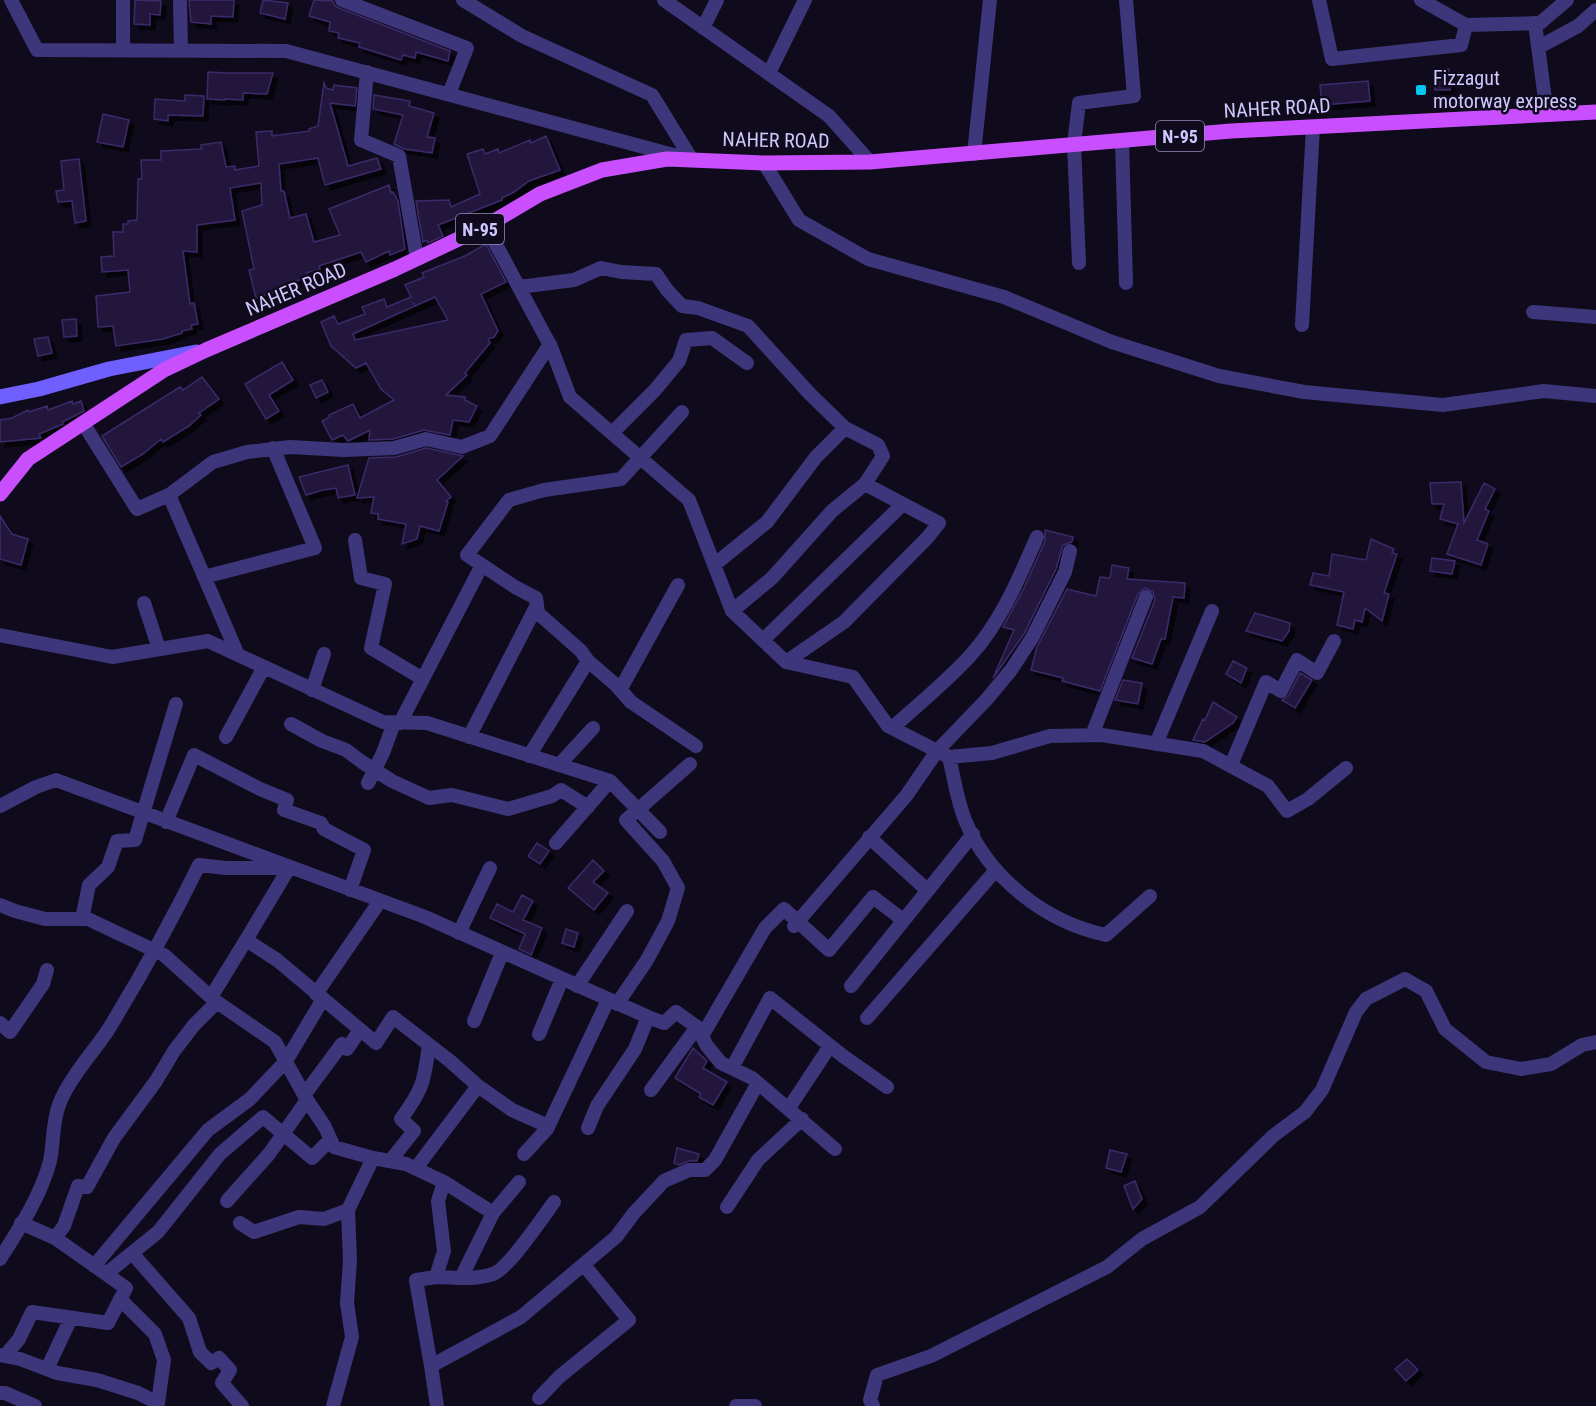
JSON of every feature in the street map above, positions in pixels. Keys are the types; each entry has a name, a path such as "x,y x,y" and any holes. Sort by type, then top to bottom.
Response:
{"main road":[{"name":"NAHER ROAD","path":"0,397 109,369 206,350 417,259 486,226 540,194 602,170 667,159 764,163 870,162 1231,131 1596,112"},
{"path":"0,494 28,459 164,370 206,350"}],"street":[{"path":"11,0 37,51 286,51 692,160"},
{"path":"123,0 123,50"},
{"path":"180,0 182,50"},
{"path":"342,0 467,48 449,94"},
{"path":"463,0 522,36 652,95 692,160"},
{"path":"664,0 830,116 870,162"},
{"path":"703,28 717,0"},
{"path":"769,73 805,0"},
{"path":"974,154 990,0"},
{"path":"1079,263 1074,144 1079,103 1134,96 1126,0"},
{"path":"1319,0 1332,59 1461,45 1466,25"},
{"path":"1420,0 1466,25 1540,23 1567,0"},
{"path":"1539,47 1578,26 1596,10"},
{"path":"1535,23 1547,115"},
{"path":"368,72 361,140 399,156 417,259"},
{"path":"1302,325 1313,127"},
{"path":"1122,141 1126,283"},
{"path":"764,163 799,220 868,259 1004,297 1112,342 1219,376 1304,392 1443,405 1544,390 1596,396"},
{"path":"486,226 549,344 570,397 689,500 732,611 786,662 853,677 888,726 943,754 992,753 1050,736 1092,735 1203,751 1268,786 1287,811 1308,799 1347,768"},
{"path":"519,287 574,279 601,268 621,272 656,274 682,306 698,308 748,326 844,428 878,445 883,456 865,484 832,511 772,578 732,611"},
{"path":"1533,312 1596,317"},
{"path":"612,433 655,390 679,361 686,340 712,338 747,363"},
{"path":"83,423 137,509 169,495 213,462 248,452 273,448 344,450 394,448 426,439 462,447 490,436 549,344"},
{"path":"682,412 621,479 544,490 509,500 466,555 514,587 536,598 538,613 581,651 588,661 631,702 696,746"},
{"path":"714,565 766,522 816,457 844,428"},
{"path":"204,577 315,548 273,448"},
{"path":"786,662 844,622 939,523 865,484"},
{"path":"169,495 238,655"},
{"path":"763,640 903,504"},
{"path":"892,728 971,656 997,620 1018,581 1037,537"},
{"path":"356,540 361,578 386,584 370,648 423,679"},
{"path":"795,925 943,754 964,722 1011,670 1032,638 1065,572 1070,551"},
{"path":"368,783 397,723 423,679 482,565"},
{"path":"620,690 678,585"},
{"path":"1092,735 1146,597"},
{"path":"144,603 159,649"},
{"path":"469,737 537,605"},
{"path":"1156,744 1212,611"},
{"path":"0,635 112,657 208,641 383,722 427,723 610,781 660,832"},
{"path":"1232,765 1266,682 1281,691 1297,660 1317,673 1334,641"},
{"path":"312,690 324,654"},
{"path":"529,756 588,661"},
{"path":"226,737 264,667"},
{"path":"82,919 88,885 108,867 117,841 135,840 145,814 176,704"},
{"path":"291,724 322,741 346,750 392,781 429,798 453,795 508,809 552,796 561,790 588,807"},
{"path":"559,765 593,728"},
{"path":"943,754 965,820 973,834 996,870 1027,899 1061,920 1106,935 1150,896"},
{"path":"166,822 194,755 260,789 287,800 284,810 321,823 324,829 364,850 350,890"},
{"path":"524,1154 548,1126 612,1002 647,960 668,921 678,888 663,861 626,820 690,764"},
{"path":"0,806 56,780 425,917 562,980 664,1023 676,1012 699,1032 721,1063 758,1083 835,1149"},
{"path":"556,843 610,781"},
{"path":"851,986 973,834"},
{"path":"869,837 927,890"},
{"path":"0,1259 34,1202 50,1161 59,1104 73,1079 96,1049 115,1018 171,922 199,866 289,868"},
{"path":"55,1238 64,1226 78,1186 87,1187 114,1138 174,1051 214,1000 246,940 289,868"},
{"path":"459,933 490,868"},
{"path":"867,1018 996,870"},
{"path":"651,1090 699,1032 765,928 784,909 795,925 829,950 873,897 903,920"},
{"path":"94,1266 208,1130 250,1099 286,1061 320,996 380,901"},
{"path":"0,905 45,919 88,919 164,955 214,1000 275,1042 305,1097 325,1127 334,1148 416,1168 444,1182 494,1214"},
{"path":"576,986 627,911"},
{"path":"246,940 276,960 376,1043 393,1017 478,1086 512,1110 548,1126"},
{"path":"474,1021 502,953"},
{"path":"0,1023 10,1032 43,984 47,970"},
{"path":"873,1406 870,1400 877,1375 931,1356 1107,1267 1142,1239 1200,1207 1274,1136 1305,1112 1322,1090 1356,1012 1366,999 1405,979 1426,991 1445,1029 1486,1062 1521,1069 1551,1064 1582,1045 1596,1042"},
{"path":"539,1034 562,980"},
{"path":"732,1068 770,998 830,1046 887,1087"},
{"path":"588,1128 597,1106 635,1049 648,1017"},
{"path":"227,1201 269,1154 342,1044 347,1048 360,1030"},
{"path":"390,1161 414,1131 401,1119 418,1096 424,1081 429,1045"},
{"path":"789,1108 830,1046"},
{"path":"431,1365 521,1317 616,1237 634,1213 664,1181 689,1170 705,1170 715,1160 758,1083"},
{"path":"416,1168 478,1086"},
{"path":"106,1274 158,1232 219,1154 263,1118 312,1158 330,1140"},
{"path":"727,1207 758,1160 802,1119"},
{"path":"333,1406 352,1337 347,1303 350,1260 348,1210 373,1158"},
{"path":"436,1277 444,1251 438,1201 444,1182"},
{"path":"461,1278 494,1214 519,1182"},
{"path":"436,1406 416,1280 496,1274 522,1245 554,1202"},
{"path":"240,1223 254,1232 299,1216 324,1219 348,1210"},
{"path":"2,1356 19,1339 32,1312 108,1323 126,1288 55,1238 21,1223"},
{"path":"132,1253 189,1318 200,1352 211,1363 219,1358 230,1370 222,1383 242,1406"},
{"path":"539,1398 559,1377 629,1320 584,1265"},
{"path":"2,1356 20,1359 57,1373 97,1380 138,1393 157,1404 164,1360 155,1334 120,1299"},
{"path":"47,1369 71,1318"},
{"path":"0,1393 35,1406"},
{"path":"736,1406 755,1406"}],"building":[{"path":"135,0 161,1 160,15 150,14 150,25 134,24"},
{"path":"189,0 234,0 233,17 211,16 211,24 191,22"},
{"path":"263,0 288,3 285,19 260,13"},
{"path":"314,0 333,1 334,5 339,8 450,51 448,61 416,52 415,58 403,55 401,60 359,47 360,43 338,38 339,33 329,31 330,22 309,16"},
{"path":"1449,69 1450,90 1435,90 1434,70"},
{"path":"208,72 273,73 267,94 243,93 243,100 225,100 207,99"},
{"path":"1368,81 1370,101 1322,105 1320,85"},
{"path":"324,83 326,88 333,90 334,85 357,88 355,106 330,103 348,166 377,158 381,169 325,185 318,158 279,164 281,191 284,191 290,218 306,214 314,242 340,235 329,209 389,185 391,193 393,192 398,201 405,249 390,255 389,251 366,262 361,252 319,266 320,269 306,273 308,277 273,289 274,293 256,298 249,270 254,269 242,211 262,205 261,183 230,188 235,220 197,225 197,252 183,251 190,304 194,303 198,324 191,325 192,329 163,339 116,346 113,326 98,327 96,296 130,292 128,270 102,272 101,257 114,256 113,232 123,232 123,224 137,220 138,179 142,179 141,160 161,160 161,151 201,149 201,145 221,142 226,167 235,166 235,170 259,166 256,132 272,131 272,136 310,131 309,129 318,126"},
{"path":"185,95 204,96 203,116 168,115 168,121 154,119 155,99 185,101"},
{"path":"374,95 410,101 409,106 434,113 427,137 435,138 432,153 404,149 394,144 403,115 373,109"},
{"path":"103,114 129,120 123,147 97,142"},
{"path":"546,136 560,170 529,181 502,200 438,225 443,236 428,243 427,240 423,242 416,201 449,200 451,207 480,194 467,154 483,149 485,154 498,149 499,153"},
{"path":"79,159 86,221 75,223 72,201 58,202 56,191 64,190 61,161"},
{"path":"486,244 506,282 481,294 498,331 494,337 488,339 490,343 465,373 467,375 446,395 465,397 465,400 477,406 469,422 453,420 450,435 424,430 393,439 369,440 370,430 348,441 343,435 332,440 322,421 330,417 329,415 353,404 360,418 394,400 381,389 366,363 356,368 331,346 321,322 334,316 338,324 365,314 362,307 384,299 387,307 411,297 405,285 424,277 422,273 465,256","holes":["435,297 448,320 355,340 353,334"]},
{"path":"76,319 77,336 64,337 62,320"},
{"path":"48,337 52,353 38,356 34,339"},
{"path":"282,362 293,380 269,395 279,411 266,419 245,384"},
{"path":"202,377 219,399 199,413 201,415 189,426 163,442 161,439 143,454 121,467 102,436 180,387 183,390"},
{"path":"322,380 328,392 316,398 310,385"},
{"path":"72,401 73,404 81,401 84,411 62,422 63,424 39,434 41,438 0,442 0,420 47,406 48,410"},
{"path":"426,448 463,456 437,480 451,497 446,501 448,502 439,531 420,526 417,539 402,544 406,524 378,519 378,514 371,513 374,497 357,498 369,458 396,457"},
{"path":"348,465 355,495 338,498 336,488 306,495 299,477"},
{"path":"1461,482 1464,523 1484,483 1495,489 1485,509 1489,511 1477,540 1488,544 1481,565 1447,554 1458,524 1440,519 1444,504 1432,504 1430,483"},
{"path":"0,516 12,534 28,539 21,565 0,559"},
{"path":"1045,530 1073,537 1072,542 1063,545 1056,569 1024,634 993,678 1014,630 1003,627 1045,541"},
{"path":"1371,539 1394,549 1392,553 1397,554 1384,593 1389,594 1382,621 1365,608 1362,622 1355,620 1353,629 1337,625 1344,592 1310,585 1313,573 1329,576 1332,554 1366,560"},
{"path":"1432,558 1455,561 1452,574 1430,571"},
{"path":"1112,565 1129,568 1127,579 1185,583 1184,598 1173,597 1165,639 1161,639 1152,664 1132,658 1155,600 1153,592 1145,588 1138,594 1100,691 1031,670 1037,647 1067,589 1096,596 1100,577 1110,578"},
{"path":"1255,613 1290,623 1289,631 1282,641 1246,631"},
{"path":"1233,661 1247,668 1241,683 1226,674"},
{"path":"1300,673 1312,680 1295,708 1282,700 1289,695"},
{"path":"1123,680 1142,683 1138,704 1115,700"},
{"path":"1213,702 1237,717 1233,723 1205,742 1193,740 1203,719 1205,720"},
{"path":"537,843 549,851 540,864 528,856"},
{"path":"593,860 604,871 593,882 608,893 594,910 568,888"},
{"path":"522,895 533,901 523,920 542,928 531,955 519,949 525,934 490,918 497,904 513,912"},
{"path":"566,929 578,933 574,947 562,943"},
{"path":"693,1048 707,1061 703,1068 727,1082 713,1105 699,1097 701,1094 675,1078"},
{"path":"677,1148 699,1154 697,1161 679,1165 674,1163"},
{"path":"1110,1150 1127,1154 1121,1172 1106,1168"},
{"path":"1135,1181 1142,1199 1133,1209 1124,1186"},
{"path":"1407,1359 1418,1370 1406,1381 1395,1369"}],"place":[{"name":"Fizzagut motorway express","path":"1421,90"}]}
